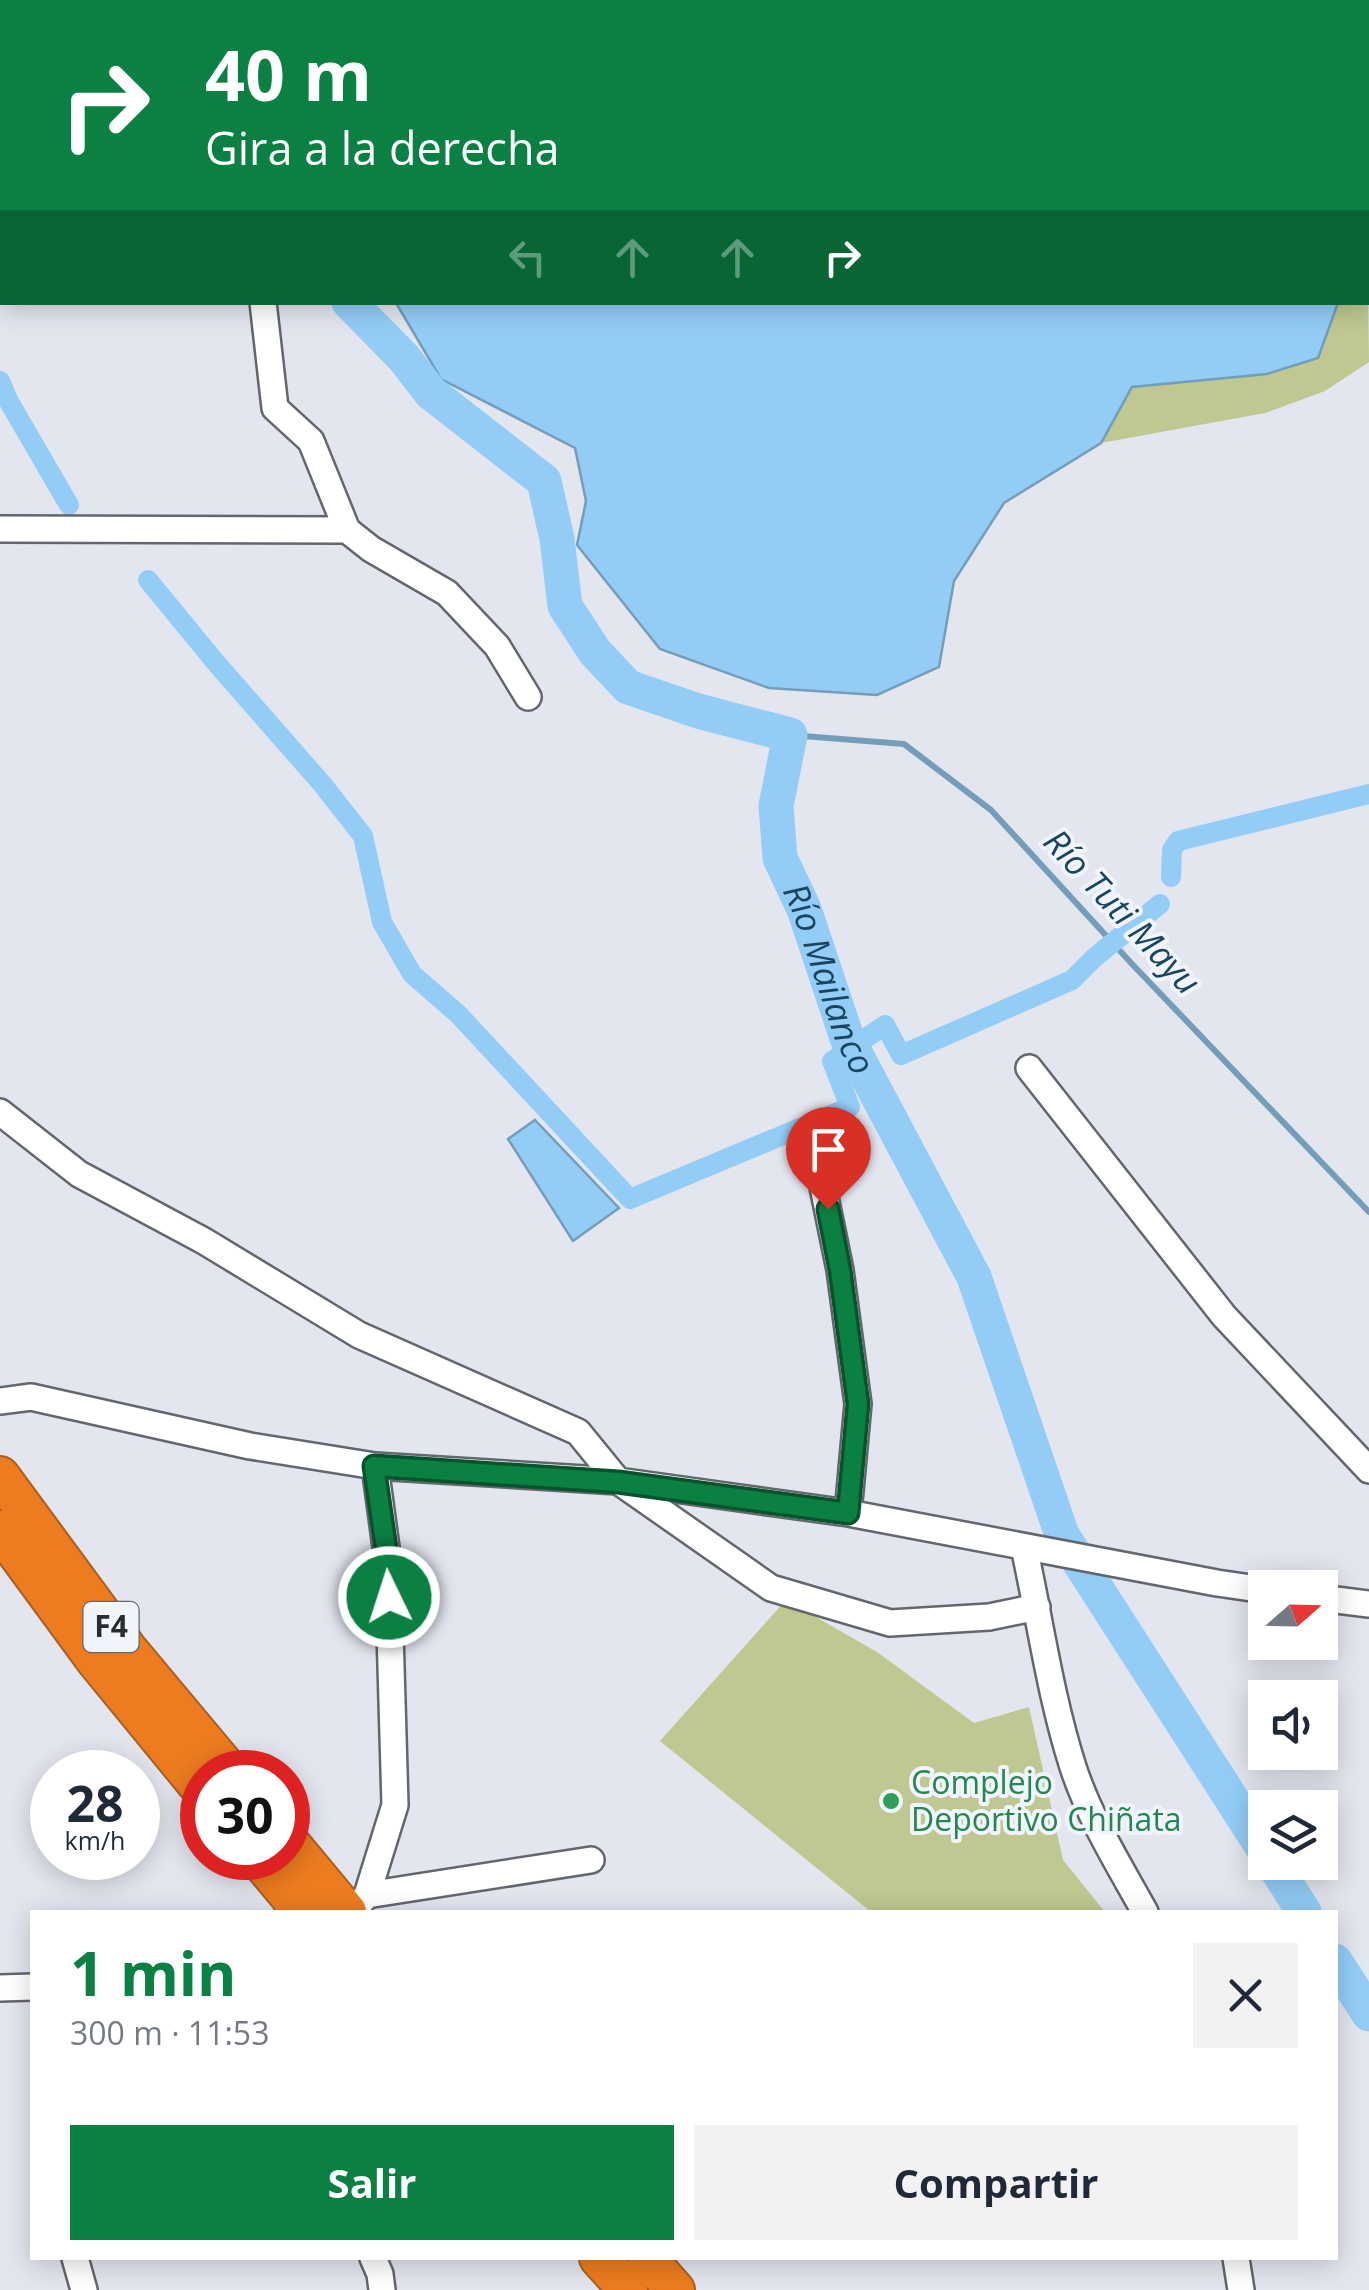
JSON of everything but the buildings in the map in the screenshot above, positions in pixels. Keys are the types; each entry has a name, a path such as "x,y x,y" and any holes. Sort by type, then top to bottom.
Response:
{"highway":[{"name":"F4","path":"0,1476 128,1650 212,1750"},
{"name":"F4","path":"0,1530 98,1662 180,1763"},
{"path":"310,1862 356,1906"},
{"path":"276,1880 301,1910"},
{"path":"601,2260 628,2290"},
{"path":"648,2260 675,2290"}],"street":[{"path":"263,305 275,408 311,441 346,530 370,549 447,593 497,646 528,698"},
{"path":"0,528 346,530"},
{"path":"1029,1068 1224,1316 1369,1470"},
{"path":"0,1112 80,1174 204,1241 359,1335 578,1432 618,1482 772,1588 890,1623 989,1617 1038,1606"},
{"path":"816,1148 840,1270 858,1404 848,1513"},
{"path":"0,1401 31,1397 250,1446 374,1466 618,1482 848,1513 1248,1587"},
{"path":"356,1906 395,1805 388,1562 374,1466"},
{"path":"1024,1547 1073,1767 1094,1821 1144,1910"},
{"path":"1338,1600 1369,1604"},
{"path":"356,1906 591,1860"},
{"path":"0,1988 30,1987"},
{"path":"76,2260 84,2290"},
{"path":"374,2260 382,2290"},
{"path":"1236,2260 1242,2290"}],"green space":[{"path":"1337,305 1368,305 1369,362 1325,391 1265,413 1101,443 1132,387 1267,374 1318,358"},
{"name":"Complejo Deportivo Chiñata","path":"786,1600 877,1652 974,1723 1029,1707 1063,1860 1103,1910 869,1910 660,1741"}],"water":[{"path":"397,305 1337,305 1318,358 1267,374 1132,387 1101,443 1004,503 954,581 939,667 877,695 769,688 660,649 577,545 586,501 575,448 441,379"},
{"path":"535,1120 619,1208 573,1241 508,1139"}],"waterway":[{"name":"Río Mailanco","path":"352,305 404,358 431,393 544,481 557,539 565,606 595,652 628,687 698,711 790,735 776,806 780,858 804,909 847,1038 974,1277 1062,1535 1248,1825"},
{"path":"0,381 69,505"},
{"path":"148,580 363,836 382,922 412,974 458,1014 630,1199 850,1107 832,1061 885,1025 901,1055 1072,980 1160,904"},
{"name":"Río Tuti Mayu","path":"790,735 904,744 991,810 1369,1212"},
{"path":"1171,877 1172,850 1178,841 1369,794"},
{"name":"Río Mailanco","path":"1284,1880 1303,1910"},
{"name":"Río Mailanco","path":"1338,1966 1369,2014"}],"place":[{"name":"Complejo Deportivo Chiñata","path":"891,1801"}],"route":[{"path":"389,1597 374,1466 618,1482 848,1513 858,1404 828,1209"}]}
